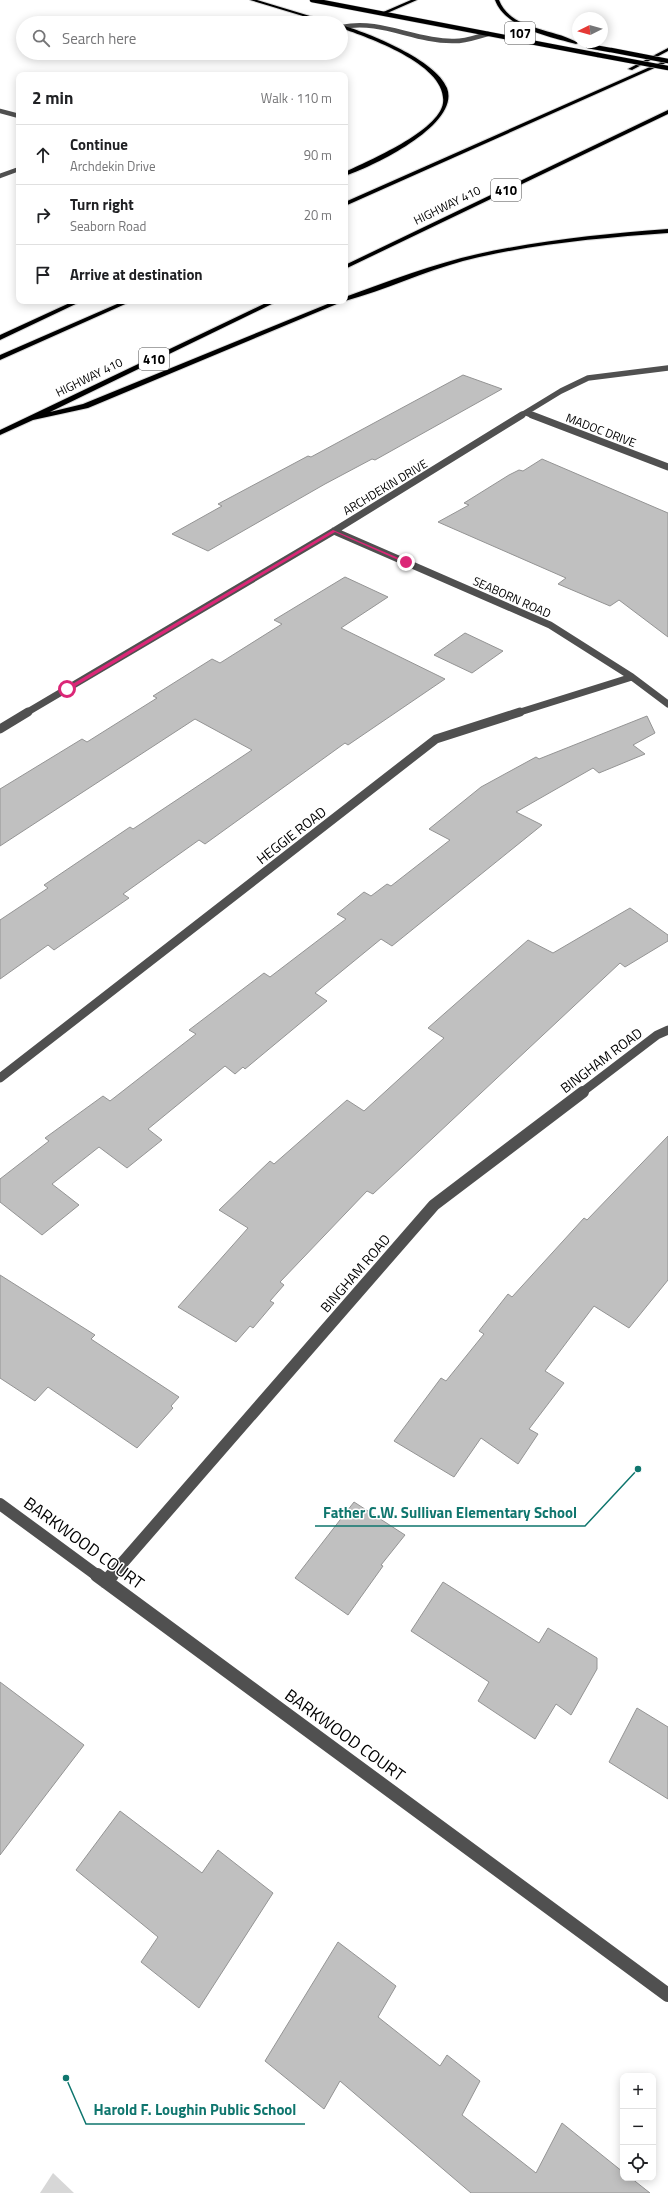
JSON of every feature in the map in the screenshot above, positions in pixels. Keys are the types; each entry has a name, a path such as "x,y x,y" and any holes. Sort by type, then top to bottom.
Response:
{"highway":[{"path":"252,0 307,16"},
{"path":"383,14 415,0"},
{"path":"497,0 500,9 509,18 572,42"},
{"path":"348,29 382,43 420,63 435,74 443,84 446,102 443,110 436,120 416,137 348,172"},
{"path":"609,86 618,76 668,49"},
{"path":"348,203 668,61"},
{"name":"HIGHWAY 410","path":"348,266 668,112"},
{"path":"348,298 434,268 477,256 556,242 668,231"},
{"path":"0,338 73,304"},
{"path":"0,358 122,304"},
{"name":"HIGHWAY 410","path":"0,433 269,304"},
{"path":"33,418 85,406 334,304"}],"main road":[{"name":"107","path":"312,0 668,68"},
{"path":"386,7 401,10"},
{"name":"107","path":"538,36 572,43"},
{"name":"107","path":"599,48 668,61"}],"street":[{"path":"348,26 354,24 370,25 446,42 463,41 488,34"},
{"path":"0,111 16,115"},
{"path":"0,176 16,170"},
{"name":"ARCHDEKIN DRIVE","path":"0,729 334,531 561,391 588,378 668,368"},
{"name":"MADOC DRIVE","path":"526,413 668,467"},
{"name":"SEABORN ROAD","path":"334,531 550,625 632,677 668,704"},
{"name":"HEGGIE ROAD","path":"0,1078 436,739 632,677"},
{"name":"BINGHAM ROAD","path":"106,1582 434,1205 657,1035 668,1030"},
{"name":"BARKWOOD COURT","path":"0,1504 668,1995"}],"shaded area":[{"path":"53,2173 74,2193 40,2193"}],"building":[{"path":"463,375 502,389 375,460 372,459 325,484 208,551 172,534 222,506 218,504 308,456 311,457"},
{"path":"542,459 668,513 668,637 619,600 610,606 558,584 566,578 438,522 469,505 464,503 509,475 519,470 523,471"},
{"path":"345,577 388,597 341,628 445,679 348,745 345,743 205,844 199,840 123,894 129,898 54,950 48,945 0,979 0,920 48,888 44,885 130,827 133,829 252,750 195,719 0,846 0,789 82,739 87,742 157,698 153,696 212,659 220,663 282,624 274,620"},
{"path":"465,633 503,651 472,673 434,655"},
{"path":"647,716 655,733 633,745 645,754 599,773 593,768 516,812 542,825 392,946 381,939 315,993 327,1001 245,1069 243,1067 235,1074 225,1066 148,1129 162,1140 127,1168 99,1147 52,1184 79,1205 42,1235 0,1202 0,1179 49,1141 45,1138 103,1096 110,1101 196,1034 189,1030 264,973 270,977 346,919 337,914 364,892 371,896 387,884 391,886 450,840 429,829 481,787 536,757 539,759"},
{"path":"630,908 668,935 668,941 625,967 620,963 373,1194 367,1191 280,1282 284,1285 270,1301 274,1303 253,1328 250,1326 236,1342 178,1307 248,1228 219,1210 270,1161 274,1164 347,1100 364,1111 444,1038 428,1028 528,940 553,953"},
{"path":"668,1136 668,1280 629,1328 594,1306 545,1371 564,1383 529,1429 538,1434 518,1464 481,1438 454,1477 394,1441 441,1378 446,1381 484,1334 479,1331 508,1294 512,1297 584,1218 587,1220"},
{"path":"0,1275 95,1335 91,1339 179,1397 171,1406 173,1408 137,1448 48,1387 35,1401 0,1378"},
{"path":"354,1502 405,1535 381,1565 383,1566 348,1615 295,1578"},
{"path":"443,1582 539,1643 548,1628 597,1658 597,1669 571,1715 556,1704 535,1739 478,1701 489,1682 411,1631"},
{"path":"0,1682 84,1745 0,1855"},
{"path":"637,1708 668,1727 668,1799 609,1762"},
{"path":"120,1811 202,1873 218,1850 273,1893 199,2008 141,1962 158,1937 76,1870"},
{"path":"338,1942 396,1986 378,2017 440,2066 447,2055 480,2081 462,2115 536,2173 562,2123 620,2170 620,2181 635,2181 650,2193 471,2193 340,2081 324,2109 265,2061"}],"place":[{"name":"Father C.W. Sullivan Elementary School","path":"638,1469"},
{"name":"Harold F. Loughin Public School","path":"66,2078"}],"route":[{"path":"67,689 334,531 406,562"}]}
